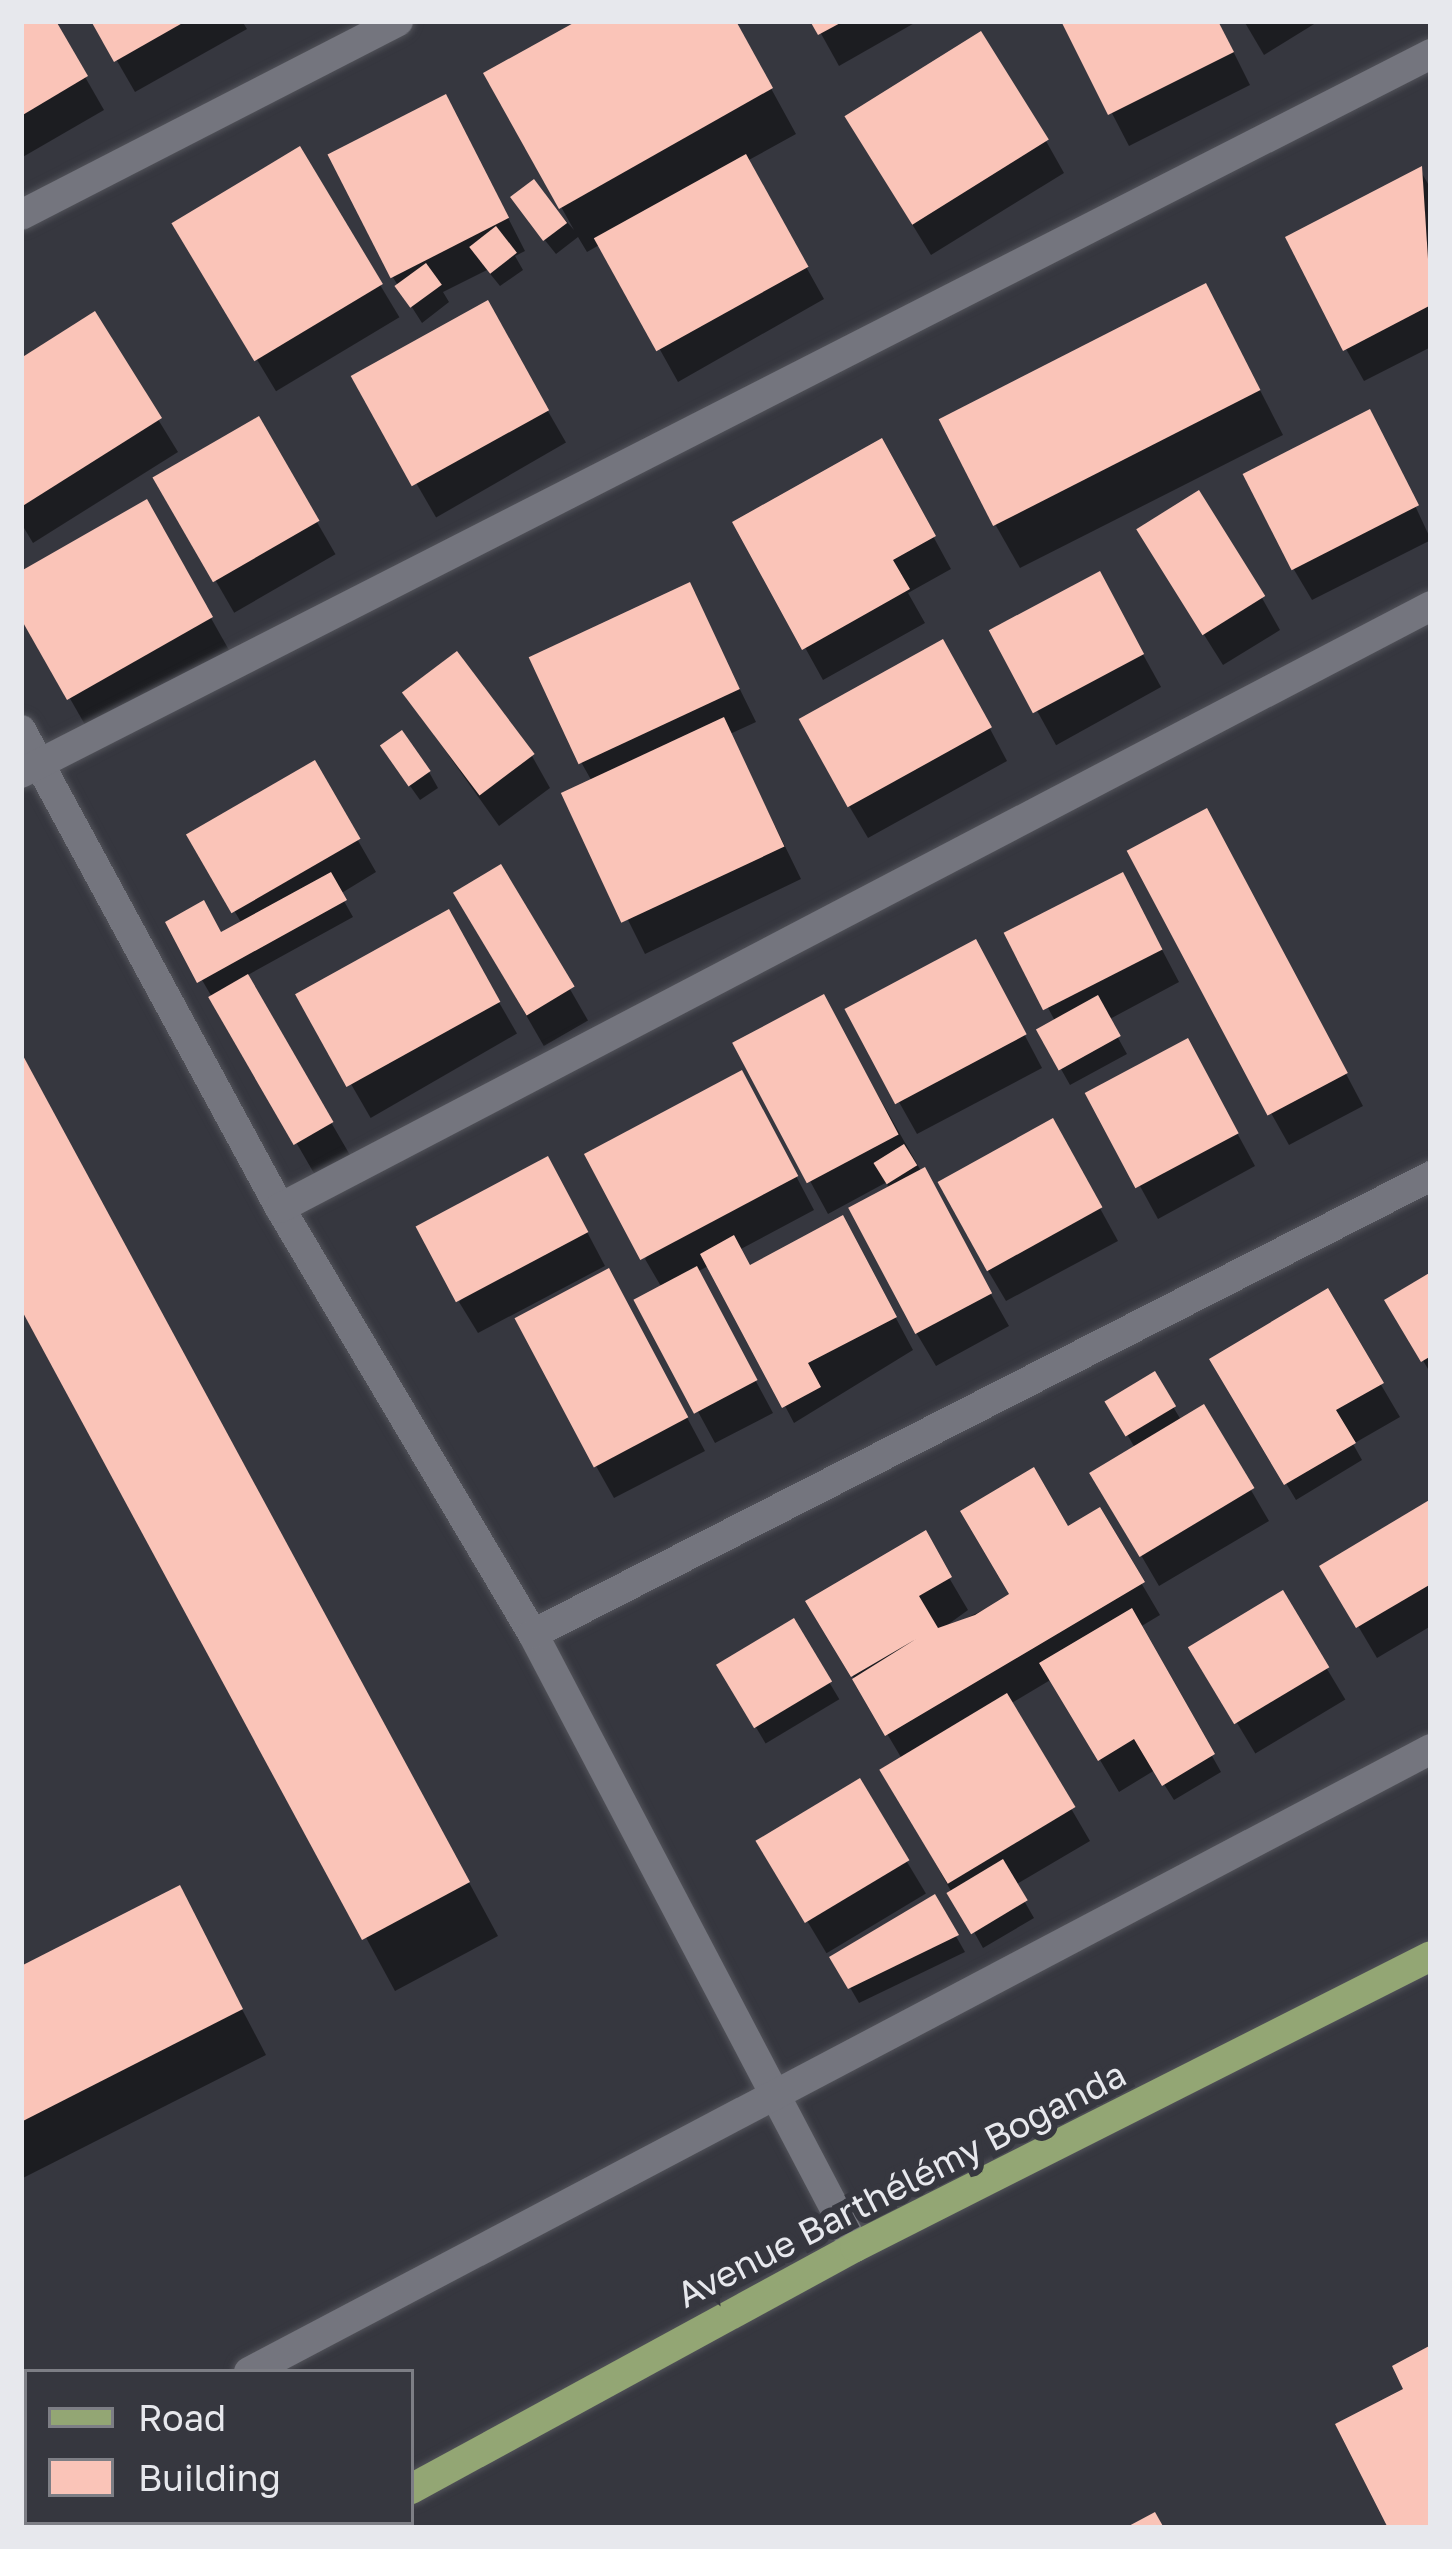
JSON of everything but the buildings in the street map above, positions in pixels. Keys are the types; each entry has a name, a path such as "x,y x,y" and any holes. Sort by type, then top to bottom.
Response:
{"main road":[{"name":"Avenue Barthélémy Boganda","path":"414,2487 855,2247 1431,1956"}],"street":[{"path":"21,215 398,21"},
{"path":"30,768 1431,54"},
{"path":"280,1208 1431,606"},
{"path":"21,730 30,768 280,1208 532,1634 770,2102 855,2247"},
{"path":"532,1634 1431,1176"},
{"path":"255,2369 770,2102 1431,1749"}]}
